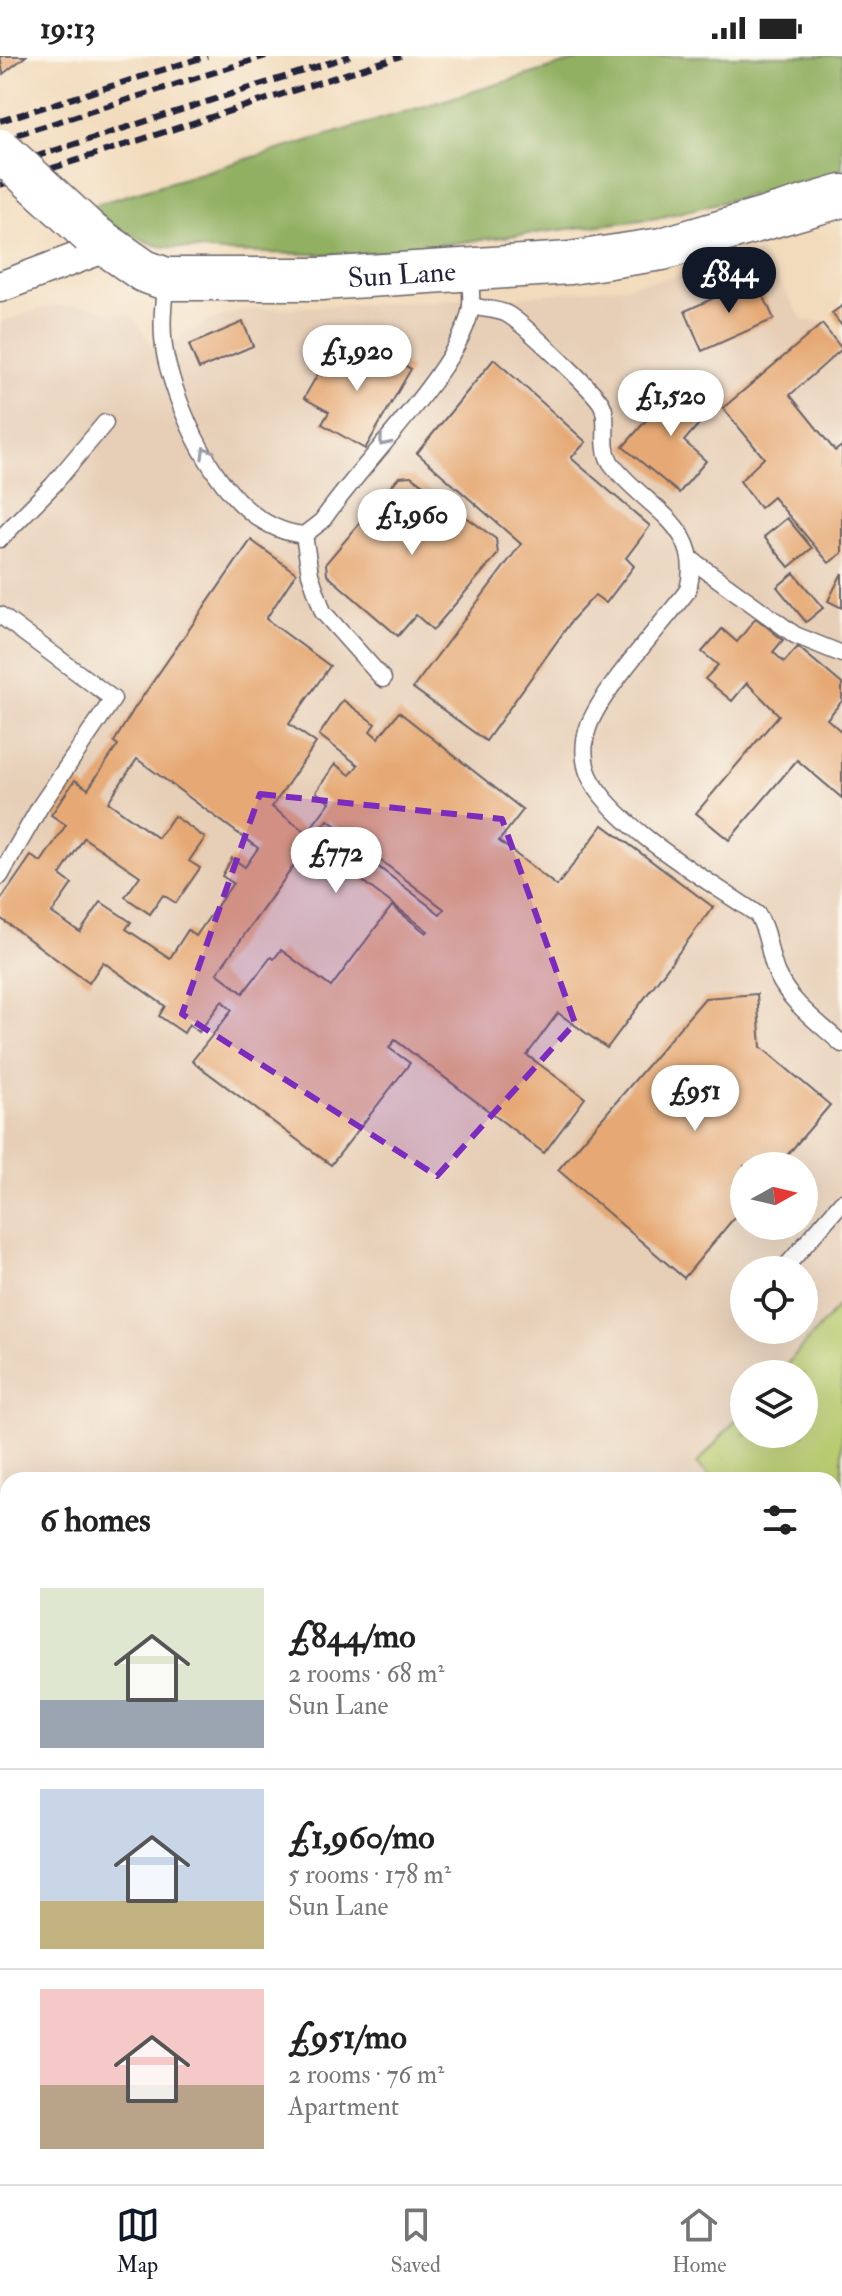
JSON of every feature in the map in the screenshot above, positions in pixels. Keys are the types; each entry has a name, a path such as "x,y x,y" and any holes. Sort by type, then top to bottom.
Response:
{"street":[{"name":"Sun Lane","path":"0,150 99,240 144,271 166,279 321,279 470,288 570,263 662,249 842,196"},
{"path":"0,287 99,240"}],"lane":[{"path":"166,279 161,320 168,365 190,425 234,500 250,515 286,534 304,535 322,521 420,398 462,336 470,288 507,314 581,380 603,405 604,441 610,461 680,531 690,546 692,560 688,590 600,704 588,727 584,744 589,776 606,800 657,845 757,914 765,925 776,972 793,1001 842,1044"},
{"path":"0,539 53,485 105,423"},
{"path":"304,535 310,574 323,612 383,679"},
{"path":"692,560 795,635 842,654"},
{"path":"0,615 113,699 41,805 0,876"},
{"path":"795,1256 842,1202"}],"highlighted area":[{"path":"260,794 502,819 575,1023 437,1176 182,1014"}],"shaded area":[{"path":"760,251 803,320 826,322 842,341 842,1472 0,1472 0,322 51,306 88,306 134,317 155,352 208,321 241,310 514,297 619,287 707,271"}],"green space":[{"path":"591,56 842,56 842,172 658,218 356,255 223,252 158,246 121,232 91,206"},
{"path":"842,1302 842,1472 706,1472 697,1464 730,1427 730,1448 818,1448 818,1360 790,1360 805,1344 818,1344 818,1329"}],"building":[{"path":"0,56 26,56 3,74"},
{"path":"756,279 774,319 702,351 685,311"},
{"path":"842,306 842,326 832,313"},
{"path":"243,322 253,346 199,369 189,345"},
{"path":"822,324 842,349 790,395 835,451 842,446 842,553 829,563 773,497 760,508 740,481 764,458 723,408"},
{"path":"372,347 411,369 365,449 322,424 329,412 304,398 332,349 361,366"},
{"path":"494,359 586,442 571,458 650,526 626,558 634,566 606,603 595,595 573,619 486,741 413,688 521,544 417,453"},
{"path":"680,381 712,409 684,441 706,461 679,493 623,447"},
{"path":"411,476 496,539 498,554 433,630 416,615 398,636 327,575 326,563 399,477"},
{"path":"787,518 812,548 789,567 764,537"},
{"path":"251,540 296,573 266,619 330,666 289,724 316,743 272,807 307,833 330,802 316,792 335,764 350,775 358,765 319,735 343,700 375,724 370,731 378,738 399,712 523,810 499,841 557,886 603,825 713,907 607,1048 558,1013 527,1055 585,1098 544,1153 395,1040 389,1048 410,1063 331,1165 192,1061 232,1010 222,1001 199,1032 189,1024 184,1033 159,1016 165,1006 103,962 89,983 0,918 0,901 31,856 41,862 66,825 51,815 75,780 88,789 118,745 114,742","holes":["137,759 258,848 245,867 232,858 222,876 233,883 196,936 188,930 170,958 126,929 131,922 101,902 80,932 52,913 72,884 60,875 84,838 140,876 125,897 150,914 163,895 176,903 200,868 189,861 205,838 174,816 158,838 108,802","328,820 444,909 440,914 324,825","311,842 428,931 426,933 392,906 331,987 281,950 274,959 271,957 243,993 217,973"]},
{"path":"794,573 823,608 806,622 777,587"},
{"path":"842,573 842,608 828,601"},
{"path":"756,618 783,640 773,652 784,662 798,647 842,684 842,701 827,719 842,732 842,798 797,760 729,840 696,813 779,715 747,683 732,701 705,679 718,665 702,652 722,629 737,642"},
{"path":"757,994 761,1047 830,1105 790,1152 730,1152 730,1223 684,1278 558,1170 705,998"}],"railway":[{"path":"0,121 207,56"},
{"path":"0,140 266,56"},
{"path":"0,168 350,56"},
{"path":"0,185 401,56"}]}
